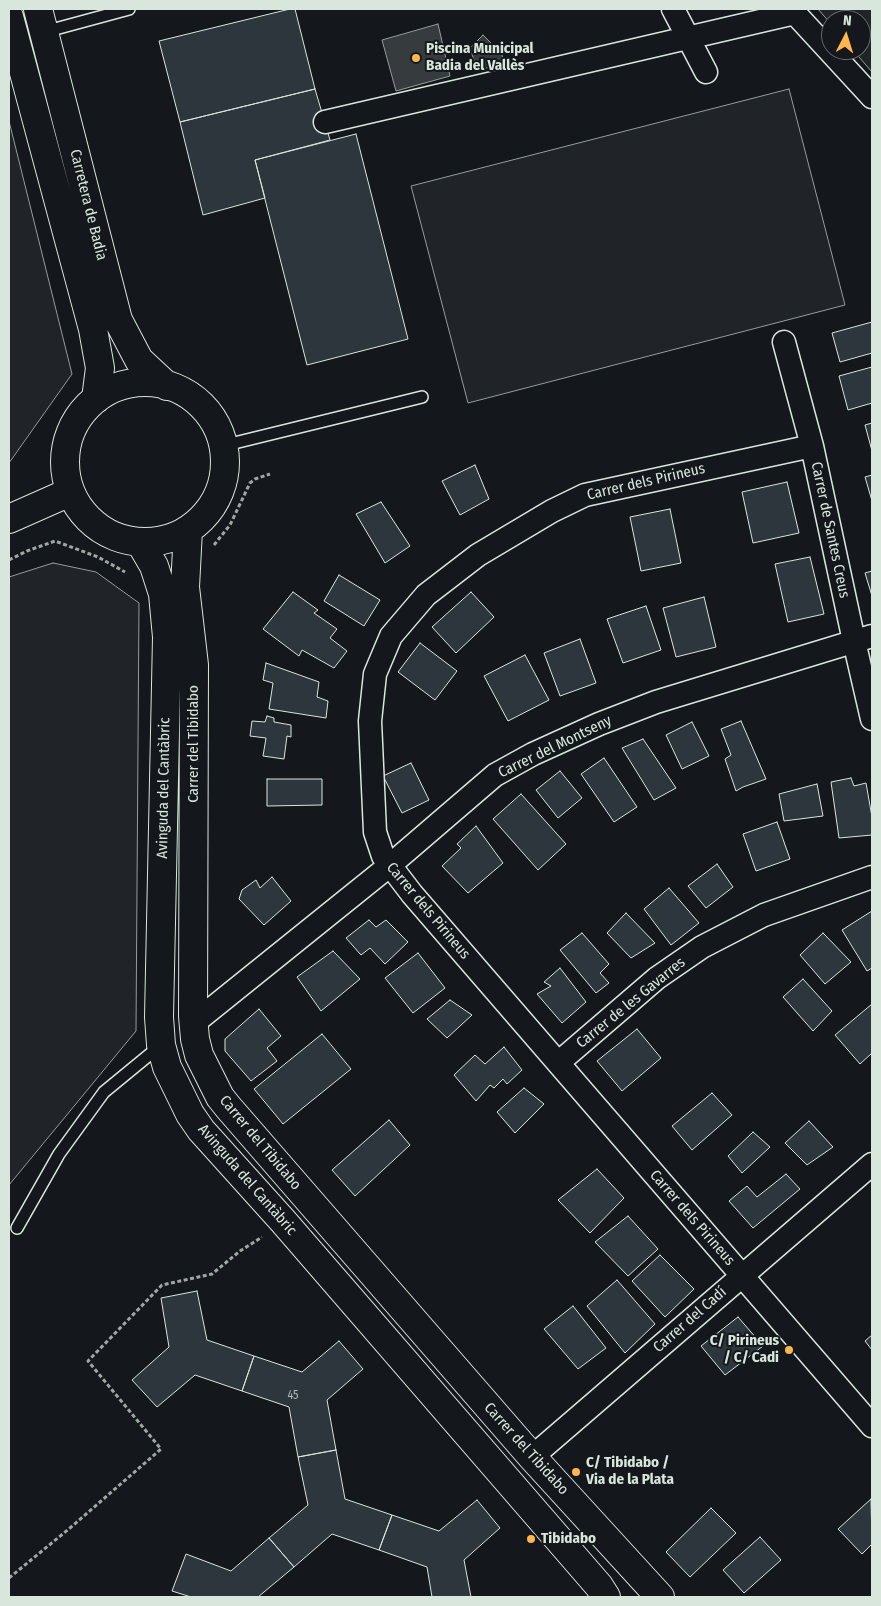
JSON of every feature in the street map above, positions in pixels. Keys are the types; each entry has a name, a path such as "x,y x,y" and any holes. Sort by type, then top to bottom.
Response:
{"street":[{"path":"672,9 706,72"},
{"path":"325,122 689,38 793,11 872,97"},
{"name":"Carretera de Badia","path":"9,17 93,329 100,368 96,399"},
{"name":"Carretera de Badia","path":"41,20 118,320 139,360 167,386"},
{"name":"Carrer de Santes Creus","path":"784,342 863,639 872,719"},
{"path":"150,383 167,386 184,392 211,417 221,437 225,458 223,482 216,500 204,516 188,530 172,538 154,542 140,542 120,538 100,529 82,512 70,492 65,462 66,446 72,428 82,413 96,399 114,388 150,383"},
{"name":"Carrer dels Pirineus","path":"812,446 585,495 552,511 478,555 426,595 391,636 375,674 370,721 375,832 383,856 389,866 872,1426"},
{"path":"9,519 70,492"},
{"name":"Carrer del Tibidabo","path":"188,530 185,587 194,665 194,1023 199,1055 220,1097 532,1457 660,1597"},
{"name":"Avinguda del Cantàbric","path":"140,542 154,566 163,594 168,637 159,1008 161,1045 167,1067 190,1114 201,1130 283,1221 599,1586 606,1597"},
{"name":"Carrer del Montseny","path":"194,1023 389,866 496,775 533,754 599,724 656,702 863,639"},
{"name":"Carrer de les Gavarres","path":"558,1063 657,978 702,947 764,915 872,877"},
{"name":"Carrer del Cadí","path":"532,1457 872,1164"}],"lane":[{"path":"41,20 129,9"},
{"path":"222,446 422,397"},
{"path":"17,1228 59,1154 104,1092 161,1045"}],"path":[{"path":"212,549 235,516 250,483 255,479 270,474"},
{"path":"9,560 27,551 55,542 98,557 122,570 128,576"},
{"path":"9,1578 161,1449 88,1361 162,1285 212,1274 240,1251 265,1235"}],"shaded area":[{"path":"818,9 872,9 872,72 862,60 871,60 871,10 821,10 821,12"},
{"name":"Piscina Municipal Badia del Vallès","path":"438,24 450,76 396,91 382,40"},
{"path":"483,35 502,54 503,63 477,70 470,48"},
{"path":"789,89 845,305 468,403 411,186"},
{"path":"9,121 72,374 9,463"},
{"path":"53,563 96,572 139,603 136,1031 9,1185 9,577"}],"building":[{"path":"295,9 315,89 180,122 159,41"},
{"path":"315,89 330,140 255,160 265,198 203,215 180,122"},
{"path":"356,134 408,339 307,365 255,160"},
{"path":"872,322 872,353 840,362 832,333"},
{"path":"872,367 872,403 848,410 839,376"},
{"path":"872,423 872,451 865,425"},
{"path":"475,465 489,499 460,515 442,481"},
{"path":"872,475 872,501 865,477"},
{"path":"787,482 799,533 753,543 742,492"},
{"path":"381,502 410,546 385,563 356,514"},
{"path":"670,509 681,563 641,571 630,517"},
{"path":"810,557 824,614 788,622 775,564"},
{"path":"872,571 872,596 865,573"},
{"path":"339,575 380,600 364,626 324,601"},
{"path":"293,592 318,610 314,613 337,629 330,638 347,651 334,668 302,650 299,656 263,629"},
{"path":"471,592 494,617 456,653 432,627"},
{"path":"704,597 716,647 676,657 663,608"},
{"path":"646,606 661,650 623,663 607,619"},
{"path":"580,639 596,683 560,696 544,653"},
{"path":"420,643 457,671 435,700 398,672"},
{"path":"525,655 549,700 508,721 484,676"},
{"path":"266,663 319,682 317,697 328,701 326,718 269,709 273,683 263,680"},
{"path":"267,716 274,718 274,722 291,725 291,737 287,736 284,759 263,756 266,738 250,736 252,721 265,722"},
{"path":"741,721 766,779 736,791 725,759 731,755 721,729"},
{"path":"692,722 709,756 682,769 666,735"},
{"path":"643,739 676,788 654,800 622,748"},
{"path":"604,758 637,807 614,822 581,774"},
{"path":"411,763 429,800 402,813 383,776"},
{"path":"560,771 582,798 558,818 536,790"},
{"path":"851,778 854,786 866,783 872,817 872,835 839,838 831,782"},
{"path":"267,779 322,779 322,805 267,806"},
{"path":"817,784 823,816 784,821 779,794"},
{"path":"521,794 566,844 538,870 493,819"},
{"path":"777,822 790,859 756,871 743,834"},
{"path":"476,826 503,863 468,893 442,866 461,848 457,844"},
{"path":"717,864 733,887 706,908 688,886"},
{"path":"272,877 291,901 264,925 239,899 242,890 256,880 260,888"},
{"path":"669,888 699,923 671,945 644,909"},
{"path":"872,911 872,968 867,971 842,930"},
{"path":"626,913 655,943 631,958 607,933"},
{"path":"369,920 376,927 386,920 408,942 385,964 370,948 361,955 346,938"},
{"path":"582,933 609,964 600,973 609,983 596,993 560,950"},
{"path":"823,933 851,962 825,984 800,955"},
{"path":"333,951 360,979 321,1011 297,977"},
{"path":"418,953 445,988 413,1013 385,978"},
{"path":"560,968 586,1002 562,1023 537,994 551,986 544,982"},
{"path":"803,979 832,1011 813,1031 783,997"},
{"path":"450,1000 472,1015 447,1038 427,1019"},
{"path":"872,1004 872,1053 860,1064 835,1035"},
{"path":"259,1009 281,1036 267,1048 277,1061 251,1081 225,1051 225,1039"},
{"path":"637,1029 661,1058 622,1091 597,1061"},
{"path":"322,1034 351,1069 283,1124 254,1089"},
{"path":"504,1047 522,1070 507,1084 503,1079 494,1088 490,1085 476,1101 454,1075 475,1055 485,1064"},
{"path":"524,1088 544,1104 515,1133 497,1112"},
{"path":"712,1093 732,1115 692,1150 672,1126"},
{"path":"389,1120 410,1145 355,1196 332,1170"},
{"path":"809,1121 833,1147 807,1165 785,1143"},
{"path":"753,1132 770,1147 742,1173 728,1156"},
{"path":"597,1169 624,1198 590,1233 558,1200"},
{"path":"786,1174 800,1189 753,1228 729,1201 747,1186 757,1197"},
{"path":"628,1216 658,1249 628,1276 595,1242"},
{"path":"660,1255 694,1289 665,1317 632,1281"},
{"path":"617,1280 655,1324 625,1353 587,1306"},
{"path":"197,1291 207,1340 254,1356 242,1391 195,1375 157,1407 132,1380 169,1347 161,1298"},
{"path":"573,1306 606,1348 578,1369 544,1329"},
{"path":"738,1317 763,1346 725,1375 701,1346"},
{"path":"872,1335 872,1350 865,1341"},
{"path":"339,1341 363,1369 327,1400 336,1450 298,1457 289,1407 242,1391 254,1356 302,1372"},
{"path":"336,1450 345,1499 392,1515 379,1550 332,1534 294,1567 269,1538 308,1505 298,1457"},
{"path":"871,1499 872,1544 862,1554 838,1529"},
{"path":"477,1500 500,1528 464,1560 471,1597 432,1597 427,1567 379,1550 392,1515 439,1531"},
{"path":"711,1508 736,1533 690,1577 666,1552"},
{"path":"760,1537 781,1560 744,1593 723,1570"},
{"path":"269,1538 294,1567 258,1597 191,1597 172,1591 186,1554 231,1571"}],"place":[{"name":"Piscina Municipal Badia del Vallès","path":"416,58"},
{"name":"C/ Pirineus / C/ Cadi","path":"789,1350"},
{"name":"C/ Tibidabo / Via de la Plata","path":"576,1472"},
{"name":"Tibidabo","path":"531,1539"}]}
